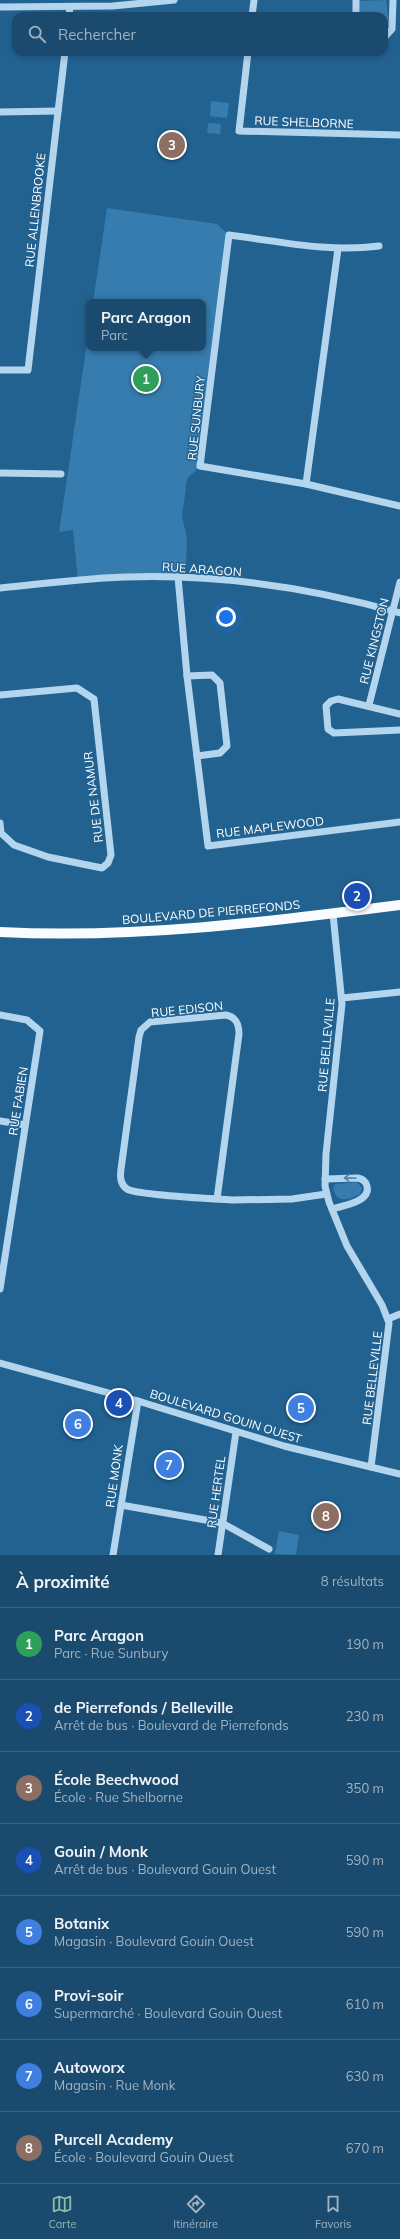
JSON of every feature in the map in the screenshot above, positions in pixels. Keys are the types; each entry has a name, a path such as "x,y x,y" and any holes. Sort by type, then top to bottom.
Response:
{"main road":[{"name":"BOULEVARD DE PIERREFONDS","path":"0,932 86,934 153,932 208,928 400,905"}],"street":[{"path":"0,7 70,7 174,0"},
{"path":"252,12 254,0"},
{"path":"356,0 356,12"},
{"path":"388,34 392,29 392,0"},
{"path":"69,12 70,7"},
{"name":"RUE ALLENBROOKE","path":"0,370 28,370 65,56"},
{"name":"RUE SHELBORNE","path":"248,56 240,131 400,135"},
{"path":"0,112 58,111"},
{"name":"RUE SUNBURY","path":"379,246 358,249 338,248 228,235 200,466 306,484 400,506"},
{"path":"306,484 338,248"},
{"path":"0,473 61,474"},
{"name":"RUE ARAGON","path":"0,588 126,577 178,577 294,588 400,613"},
{"name":"RUE MAPLEWOOD","path":"178,577 187,676 208,846 400,822"},
{"name":"RUE KINGSTON","path":"369,705 400,582"},
{"path":"187,676 212,675 220,683 227,746 220,753 197,756"},
{"name":"RUE DE NAMUR","path":"0,695 78,688 94,699 111,854 108,863 102,868 48,857 14,845 1,833 0,823"},
{"path":"400,714 369,705 338,699 331,701 326,706 328,729 334,733 400,730"},
{"name":"RUE BELLEVILLE","path":"333,914 342,998 325,1179 326,1194 350,1254 382,1305 388,1319 388,1339 371,1467"},
{"path":"342,998 400,992"},
{"name":"RUE FABIEN","path":"0,1015 27,1020 40,1032 0,1289"},
{"name":"RUE EDISON","path":"217,1199 239,1034 238,1023 232,1017 226,1015 150,1022 144,1026 140,1033 121,1169 121,1180 127,1189 134,1191 217,1199 269,1200 326,1194"},
{"path":"0,1121 25,1125"},
{"path":"325,1179 358,1178 363,1180 367,1186 366,1194 362,1198 332,1209"},
{"path":"388,1319 400,1314"},
{"name":"BOULEVARD GOUIN OUEST","path":"0,1363 138,1401 236,1432 400,1474"},
{"name":"RUE MONK","path":"113,1555 138,1401"},
{"name":"RUE HERTEL","path":"218,1555 236,1432"},
{"path":"122,1505 222,1523 269,1550"}],"shaded area":[{"path":"386,0 387,12 360,12 359,1"},
{"path":"211,101 229,103 227,118 210,116"},
{"path":"208,123 221,124 220,134 207,133"},
{"path":"107,208 217,224 229,235 200,466 187,479 182,517 187,538 186,568 178,577 78,581 73,530 59,532 86,349 86,351 206,351 206,299 93,299"},
{"path":"357,1182 362,1188 360,1194 347,1199 340,1199 337,1197 333,1188 335,1184"},
{"path":"279,1531 299,1535 296,1555 275,1554"}],"place":[{"name":"École Beechwood","path":"172,145"},
{"name":"Parc Aragon","path":"146,379"},
{"name":"de Pierrefonds / Belleville","path":"357,896"},
{"name":"Gouin / Monk","path":"119,1403"},
{"name":"Botanix","path":"301,1408"},
{"name":"Provi-soir","path":"78,1424"},
{"name":"Autoworx","path":"169,1465"},
{"name":"Purcell Academy","path":"326,1516"}]}
